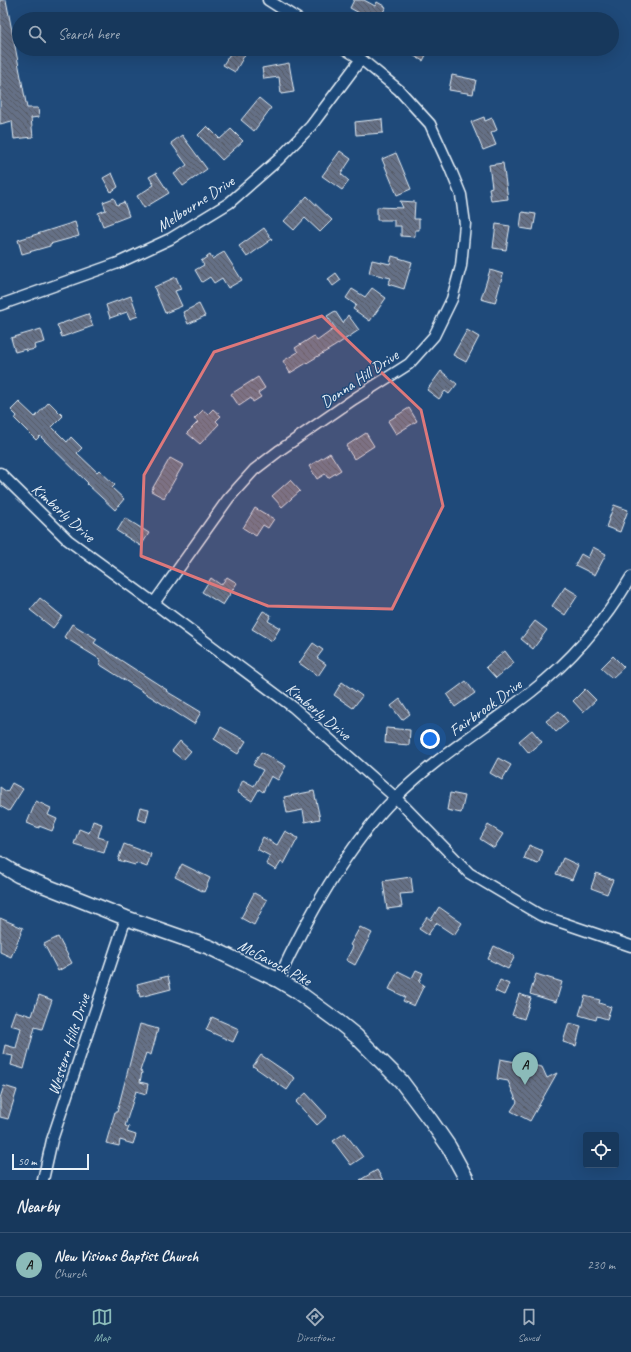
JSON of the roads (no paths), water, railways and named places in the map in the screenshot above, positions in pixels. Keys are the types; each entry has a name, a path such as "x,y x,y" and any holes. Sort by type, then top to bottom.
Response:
{"main road":[{"name":"McGavock Pike","path":"0,864 18,875 126,918 208,947 278,980 312,1001 356,1036 388,1067 425,1112 449,1147 467,1180"}],"street":[{"path":"268,0 287,12"},
{"name":"Donna Hill Drive","path":"154,603 228,499 254,470 348,403 409,364 434,336 452,299 461,266 465,224 460,196 430,124 399,90 356,56"},
{"name":"Melbourne Drive","path":"0,305 124,260 170,239 229,203 280,159 311,126 361,59"},
{"name":"Kimberly Drive","path":"0,473 68,540 293,708 396,798 469,873 540,915 631,946"},
{"name":"Fairbrook Drive","path":"278,980 301,934 328,888 382,812 446,754 508,709 551,675 576,651 608,613 631,577"},
{"name":"Western Hills Drive","path":"43,1180 52,1140 126,918"}],"place":[{"name":"New Visions Baptist Church","path":"525,1085"}]}
